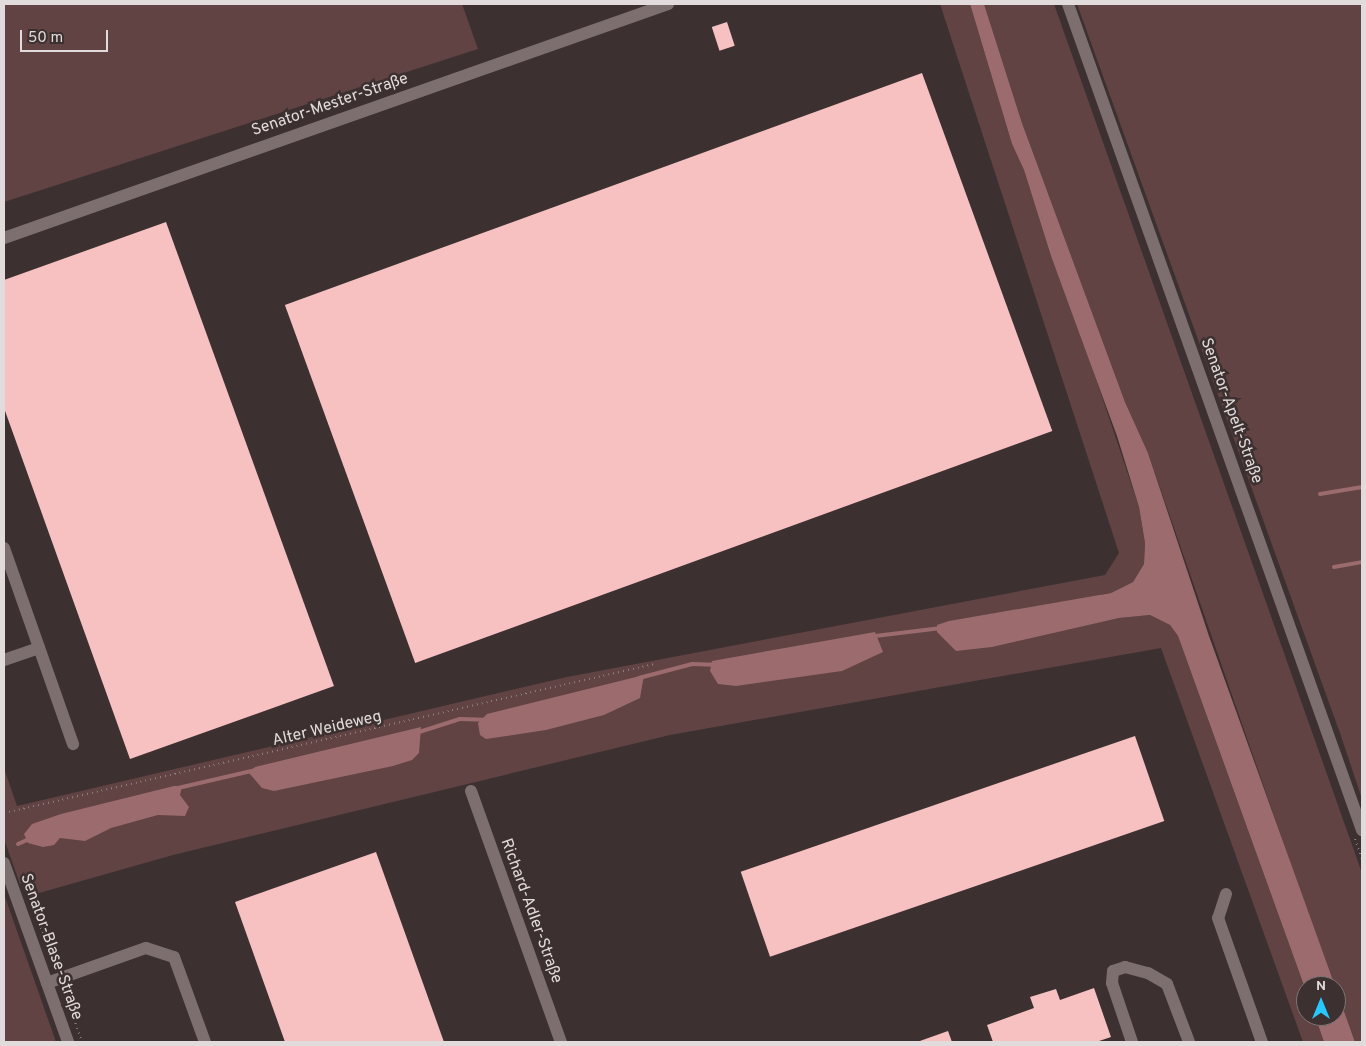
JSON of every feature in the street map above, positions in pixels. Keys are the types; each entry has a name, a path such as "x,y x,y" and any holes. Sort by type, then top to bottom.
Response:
{"street":[{"name":"Senator-Mester-Straße","path":"4,238 668,4"},
{"name":"Senator-Apelt-Straße","path":"1068,4 1362,830"},
{"path":"4,548 73,744"},
{"path":"4,660 40,648"},
{"name":"Richard-Adler-Straße","path":"471,791 560,1042"},
{"name":"Senator-Blase-Straße","path":"4,863 68,1042"},
{"path":"1226,894 1218,918 1262,1042"},
{"path":"47,983 146,948 174,957 205,1042"},
{"path":"1132,1042 1112,982 1113,971 1125,967 1148,973 1167,984 1189,1042"}],"path":[{"name":"Alter Weideweg","path":"4,813 654,664"}],"shaded area":[{"path":"4,4 462,4 478,49 4,202"},
{"path":"940,4 970,4 1012,144 1024,170 1051,256 1082,337 1139,507 1145,543 1144,564 1133,582 1111,593 1102,594 1049,633 1119,618 1150,615 1170,625 1178,636 1301,976 1296,976 1296,1023 1161,648 670,735 173,855 32,895 24,883 20,884 4,839 4,768 17,806 567,677 1105,575 1119,553"},
{"path":"970,4 984,4 1022,123 1125,402 1148,453 1209,636 1331,976 1301,976 1178,636 1170,625 1150,615 1119,618 992,647 956,651 937,632 937,625 949,621 1111,593 1133,582 1144,564 1145,543 1139,507 1117,436 1051,256 1024,170 1012,144"},
{"path":"984,4 1054,4 1362,873 1362,1042 1355,1042 1346,1017 1346,976 1331,976 1148,453 1125,402 1022,123"},
{"path":"1077,4 1362,4 1362,799 1341,736"},
{"path":"875,632 883,652 842,671 736,686 718,684 710,671 712,661"},
{"path":"644,675 640,698 604,715 546,730 486,739 480,735 478,723 487,714"},
{"path":"421,727 419,753 412,760 393,766 274,791 262,788 249,773 255,767"},
{"path":"174,786 182,786 180,795 189,807 185,816 158,815 111,828 85,841 60,838 54,845 43,847 28,843 24,834 32,824 61,814"},
{"path":"4,894 56,1042 4,1042"},
{"path":"1346,1017 1355,1042 1324,1042 1318,1026 1346,1026"},
{"path":"1297,1026 1318,1026 1324,1042 1303,1042"}],"building":[{"path":"727,22 735,46 720,51 712,27"},
{"path":"922,73 1052,431 415,663 285,305"},
{"path":"166,222 334,686 130,759 4,408 4,280"},
{"path":"1135,736 1164,821 770,957 741,872"},
{"path":"376,852 444,1042 285,1042 235,902"},
{"path":"1094,988 1111,1037 1096,1042 993,1042 987,1025 1034,1008 1030,997 1056,989 1060,1000"},
{"path":"948,1031 952,1042 917,1042"}],"waterway":[{"path":"1320,494 1362,487"},
{"path":"1334,567 1362,562"},
{"path":"875,636 942,628"},
{"path":"639,678 692,664 715,665"},
{"path":"416,733 460,719 484,720"},
{"path":"178,788 256,770"},
{"path":"18,844 29,839"}]}
